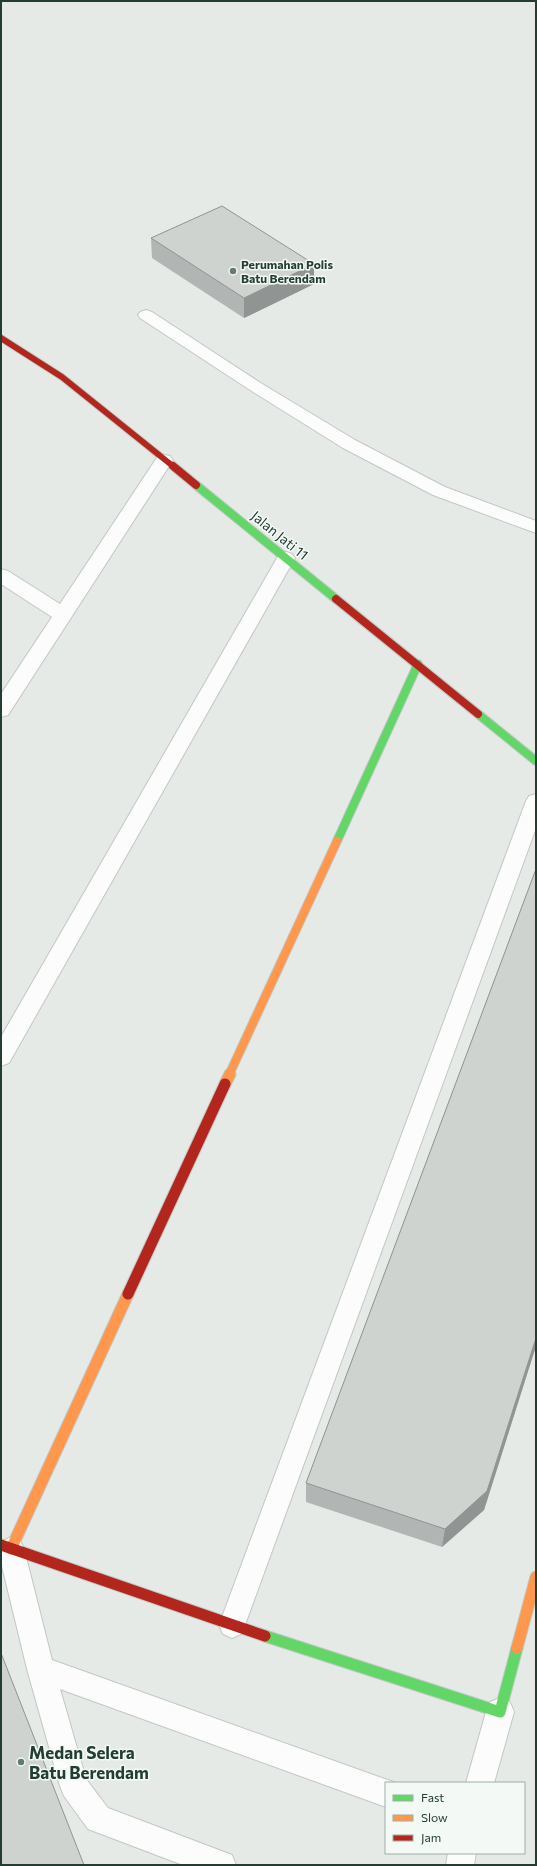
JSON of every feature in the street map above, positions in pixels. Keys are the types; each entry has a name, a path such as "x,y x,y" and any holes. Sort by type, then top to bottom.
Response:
{"street":[{"name":"Jalan Jati 11","path":"1,338 62,377 536,761"},
{"path":"1,710 62,614 164,460"},
{"path":"1,575 62,614"},
{"path":"418,664 6,1547 232,1625 500,1712 536,1577"}],"lane":[{"path":"146,315 253,385 349,444 439,491 536,527"},
{"path":"1,1057 286,558"},
{"path":"232,1625 536,801"},
{"path":"6,1547 74,1786 98,1819 222,1865"},
{"path":"41,1669 385,1793"},
{"path":"480,1782 500,1712"},
{"path":"460,1865 462,1854"}],"building":[{"path":"222,206 314,264 244,298 151,238"},
{"path":"536,869 536,1338 487,1491 445,1529 306,1483"},
{"name":"Medan Selera Batu Berendam","path":"1,1653 84,1865 1,1865"}],"traffic: fast":[{"path":"196,485 336,599"},
{"path":"337,841 418,664"},
{"path":"478,714 536,761"},
{"path":"265,1636 500,1712 517,1648"}],"traffic: slow":[{"path":"225,1084 337,841"},
{"path":"11,1549 128,1294"},
{"path":"517,1648 536,1577"}],"traffic: jam":[{"path":"1,338 62,377 196,485"},
{"path":"336,599 478,714"},
{"path":"128,1294 225,1084"},
{"path":"1,1545 265,1636"}],"place":[{"name":"Perumahan Polis Batu Berendam","path":"233,271"},
{"name":"Medan Selera Batu Berendam","path":"21,1762"}]}
